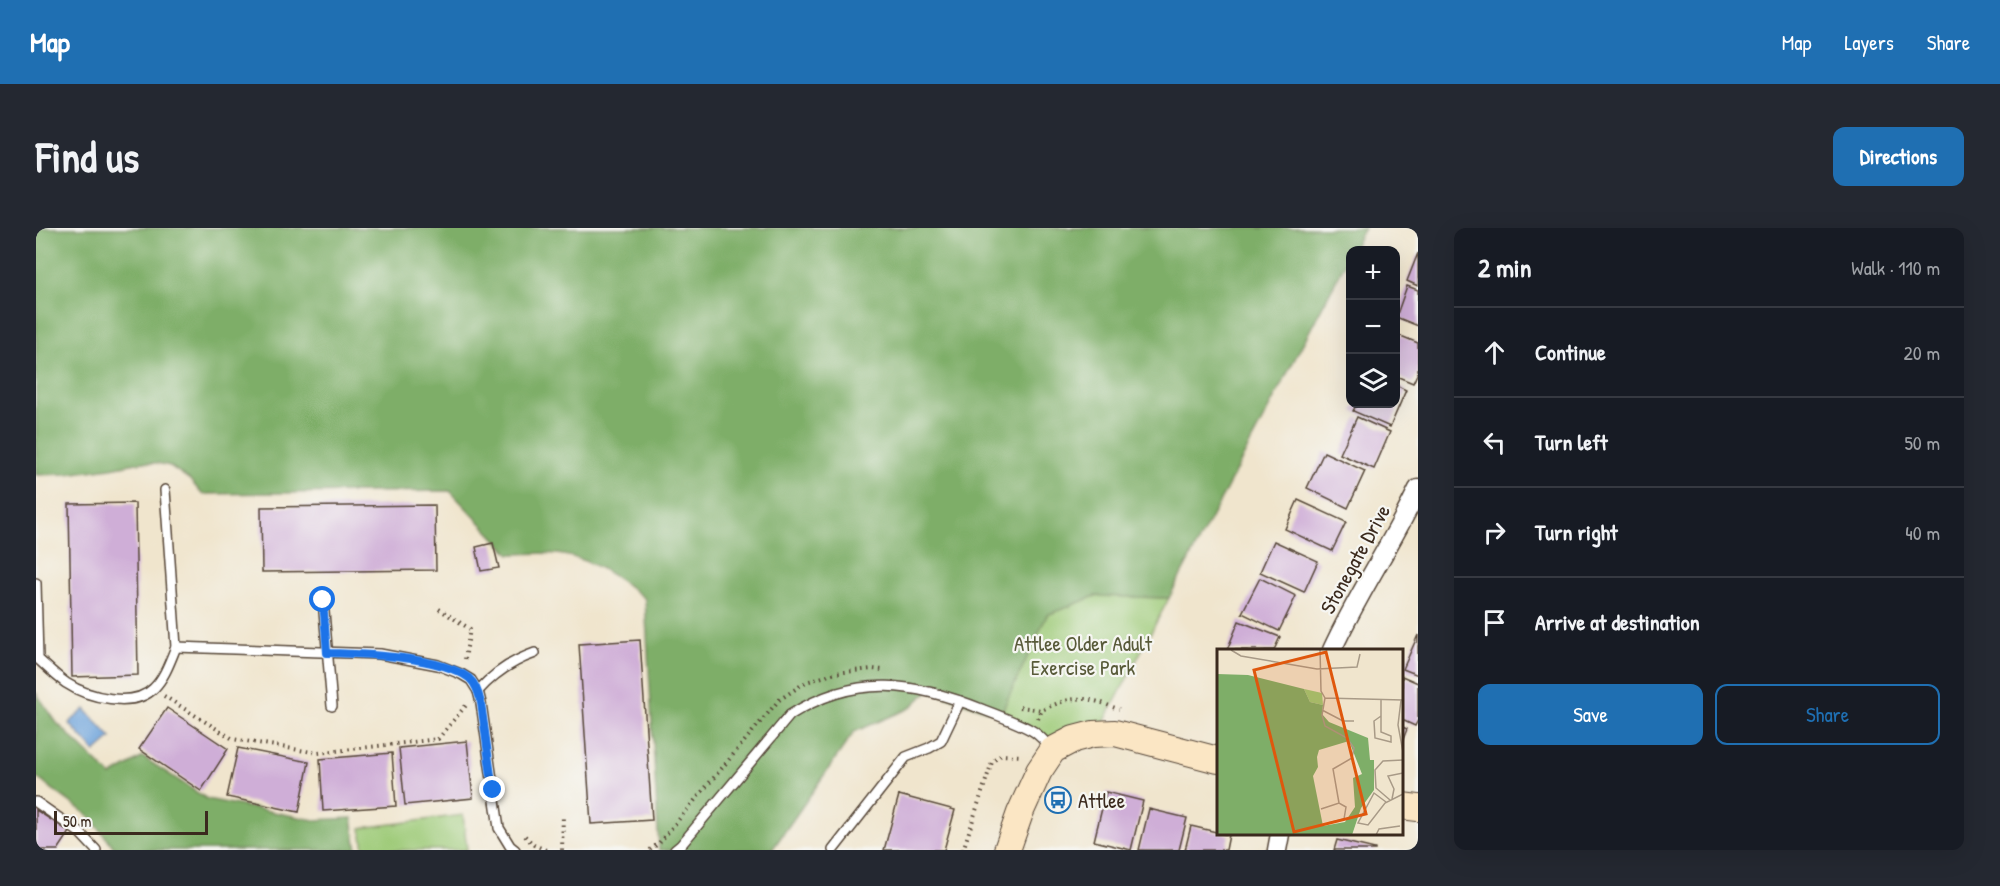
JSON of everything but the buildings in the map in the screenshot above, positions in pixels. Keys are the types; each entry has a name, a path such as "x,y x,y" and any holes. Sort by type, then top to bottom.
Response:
{"street":[{"name":"Stonegate Drive","path":"1333,649 1344,625 1399,529 1418,489"},
{"path":"1007,850 1020,813 1039,771 1053,750 1074,739 1093,734 1115,734 1217,760"},
{"path":"1403,806 1418,808"},
{"path":"1277,850 1280,835"}],"lane":[{"path":"36,583 38,659 66,683 86,694 115,699 132,699 153,689 169,666 176,647 165,490"},
{"path":"323,600 332,706"},
{"path":"176,647 380,654 438,665 471,680 478,691 481,703 499,828 515,850"},
{"path":"478,691 486,682 516,660 535,653"},
{"path":"675,850 790,715 826,696 857,688 885,686 924,689 1033,731 1053,750"},
{"path":"833,850 906,756 941,741 960,701"},
{"path":"36,802 79,832 96,850"}],"path":[{"path":"439,609 470,629 465,659"},
{"path":"455,657 465,659 479,670 486,682"},
{"path":"650,850 779,700 806,682 836,673 883,670"},
{"path":"153,689 233,739 318,753 438,739 478,691"},
{"path":"1011,706 1042,710"},
{"path":"561,850 563,815"},
{"path":"521,833 534,845 546,850"}],"green space":[{"path":"36,228 1364,228 1354,246 1346,246 1346,262 1169,598 1095,596 1047,615 1000,715 929,690 910,708 854,732 772,850 659,850 645,599 604,570 569,556 539,553 510,554 450,491 202,494 190,480 170,466 142,462 67,474 36,475"},
{"name":"Attlee Older Adult Exercise Park","path":"1095,596 1169,598 1099,732 1054,748 1000,715 1047,615"},
{"path":"36,693 57,723 111,776 143,757 207,799 314,820 352,818 357,850 116,850 89,816 36,777"},
{"path":"463,815 467,850 364,850 361,828"}],"water":[{"path":"85,709 111,738 95,752 69,723"}],"place":[{"name":"Attlee","path":"1058,800"}],"route":[{"path":"323,600 327,653 380,654 438,665 471,680 478,691 481,703 493,790"}]}
